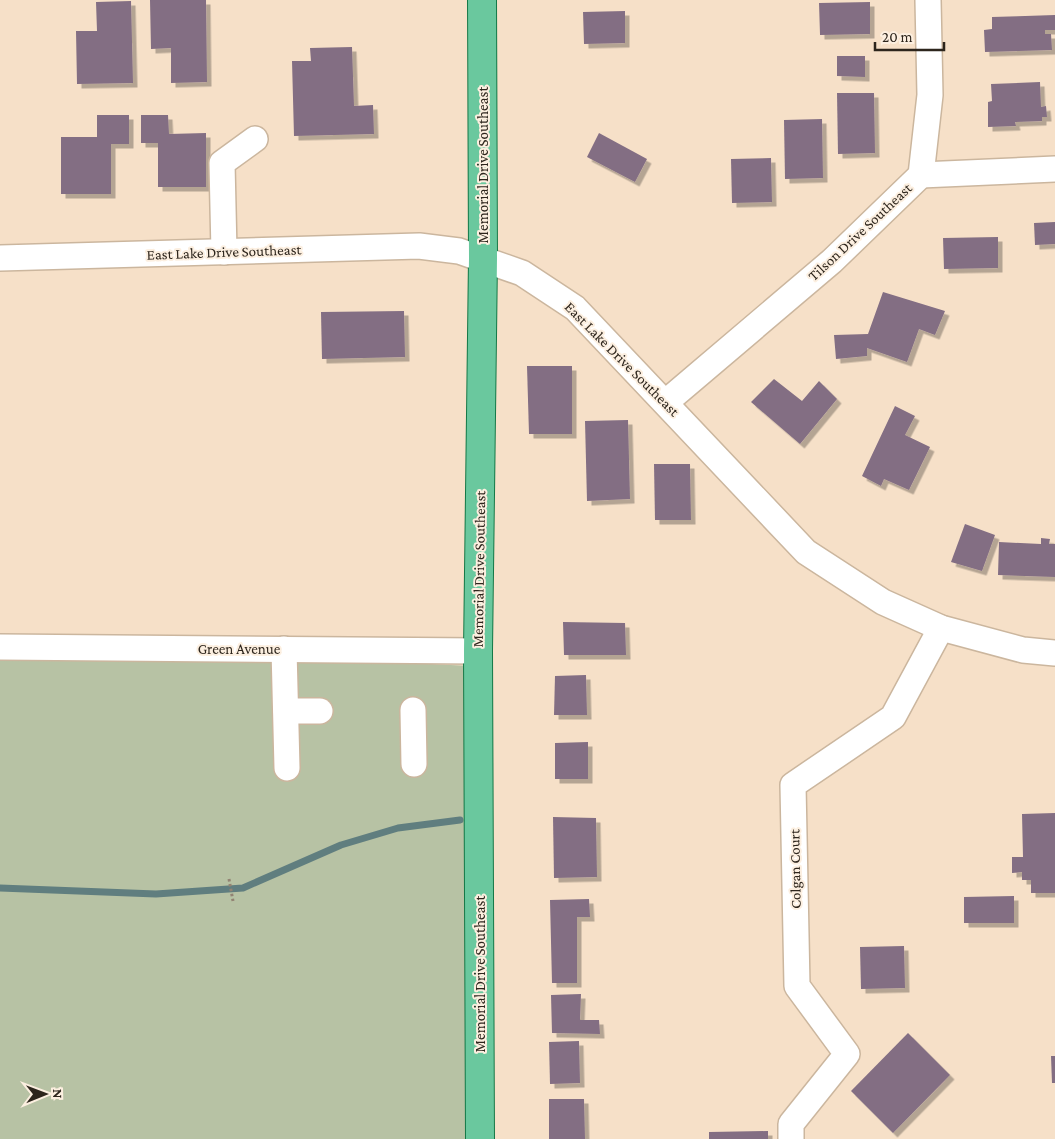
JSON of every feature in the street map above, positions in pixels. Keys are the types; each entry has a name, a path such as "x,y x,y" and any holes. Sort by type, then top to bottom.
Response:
{"main road":[{"name":"Memorial Drive Southeast","path":"480,1139 478,651 483,258 482,0"}],"street":[{"name":"Tilson Drive Southeast","path":"666,402 832,261 921,175 930,95 928,0"},
{"path":"224,252 222,163 255,139"},
{"path":"921,175 1055,169"},
{"name":"East Lake Drive Southeast","path":"0,258 419,246 459,251 483,258 522,273 575,308 806,552 882,602 941,628 1023,650 1055,653"},
{"name":"Colgan Court","path":"791,1139 791,1124 847,1054 797,986 793,785 893,717 941,628"},
{"name":"Green Avenue","path":"0,647 478,651"},
{"path":"284,649 287,768"},
{"path":"286,711 320,710"},
{"path":"413,710 414,764"}],"path":[{"path":"229,879 232,901"}],"green space":[{"path":"0,642 490,667 493,1139 0,1139"}],"building":[{"path":"150,0 206,0 207,82 171,83 171,48 151,49"},
{"path":"131,1 133,83 77,84 76,31 97,31 96,2"},
{"path":"870,2 870,34 820,35 819,3"},
{"path":"625,11 625,43 584,44 583,12"},
{"path":"1055,15 1055,30 1045,30 1045,34 1051,34 1052,50 985,52 984,30 992,29 992,17"},
{"path":"352,47 354,106 373,105 374,134 294,136 292,61 311,61 310,48"},
{"path":"837,56 865,56 865,77 837,76"},
{"path":"1040,82 1041,107 1046,106 1047,117 1042,117 1042,121 1015,122 1016,126 988,127 988,102 992,101 991,84"},
{"path":"837,93 874,93 875,153 838,154"},
{"path":"97,115 129,115 129,144 111,144 111,194 61,194 61,137 97,137"},
{"path":"141,115 168,115 169,134 206,133 206,187 158,187 158,143 141,143"},
{"path":"822,119 823,178 785,179 784,120"},
{"path":"599,133 647,159 635,182 587,157"},
{"path":"771,158 772,202 732,203 731,159"},
{"path":"1055,222 1055,244 1035,245 1034,223"},
{"path":"998,237 998,268 944,269 943,238"},
{"path":"883,292 945,311 935,335 919,329 907,362 867,348 867,356 836,359 834,335 868,334"},
{"path":"404,311 405,357 322,359 321,312"},
{"path":"527,366 572,366 572,434 529,434"},
{"path":"774,379 802,401 819,381 837,399 800,444 751,402"},
{"path":"895,406 915,416 905,435 930,447 909,490 884,479 881,486 862,476"},
{"path":"628,420 630,499 587,501 585,421"},
{"path":"654,464 690,464 691,520 655,520"},
{"path":"965,524 995,535 982,571 951,562"},
{"path":"1041,538 1050,539 1049,544 1055,544 1055,577 998,575 999,542 1041,544"},
{"path":"563,622 625,623 626,655 564,655"},
{"path":"586,675 587,715 554,715 555,676"},
{"path":"588,742 588,779 555,779 555,743"},
{"path":"1055,813 1055,893 1031,893 1031,880 1022,880 1022,872 1012,873 1012,857 1023,857 1022,814"},
{"path":"553,817 596,818 597,877 554,878"},
{"path":"1014,896 1014,923 964,923 964,897"},
{"path":"589,899 590,917 577,917 577,983 552,983 550,900"},
{"path":"904,946 905,988 861,989 860,947"},
{"path":"581,994 580,1020 599,1020 600,1034 552,1033 551,995"},
{"path":"908,1033 950,1075 893,1133 851,1091"},
{"path":"579,1041 580,1083 550,1084 549,1042"},
{"path":"1051,1056 1055,1056 1055,1083 1052,1083"},
{"path":"549,1099 584,1099 585,1139 549,1139"},
{"path":"768,1131 768,1139 709,1139 709,1132"}],"waterway":[{"path":"0,888 156,894 243,888 341,845 398,828 460,820"}]}
